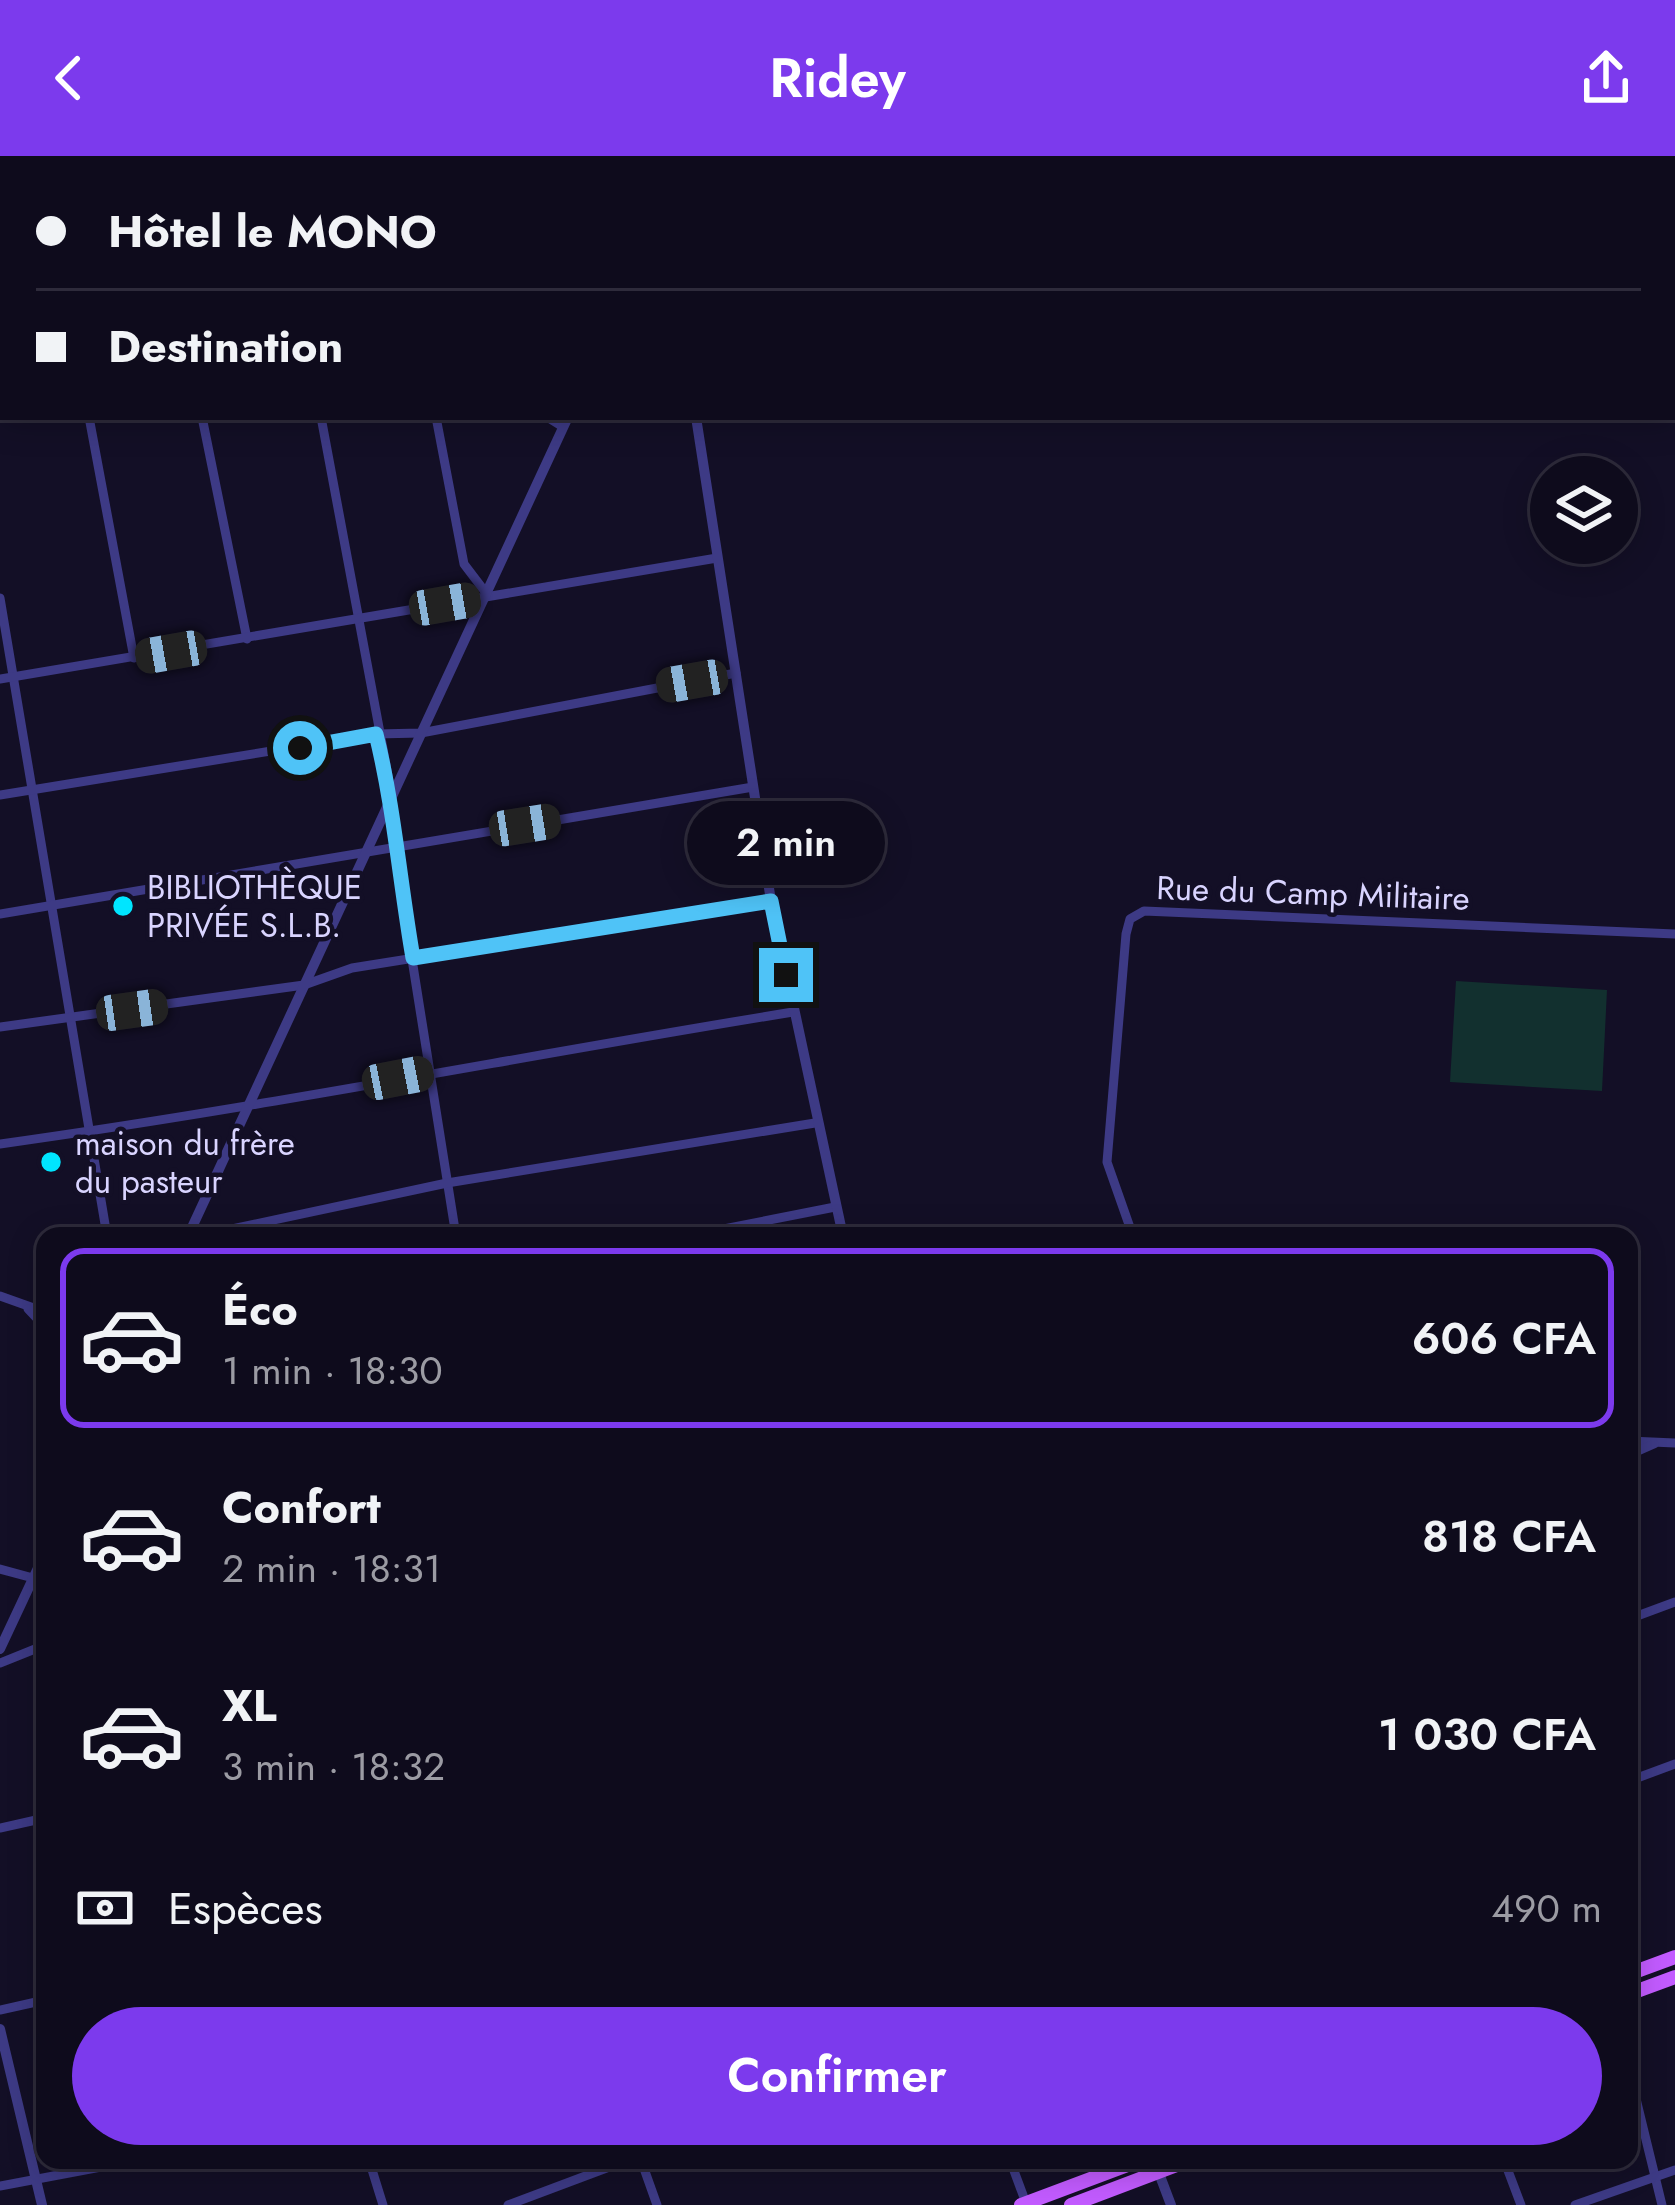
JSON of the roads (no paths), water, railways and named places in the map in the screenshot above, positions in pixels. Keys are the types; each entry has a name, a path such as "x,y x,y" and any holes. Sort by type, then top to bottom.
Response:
{"main road":[{"path":"1638,1971 1675,1957"},
{"path":"1638,1991 1675,1977"},
{"path":"1024,2204 1117,2169"},
{"path":"1071,2205 1149,2169"}],"street":[{"path":"90,420 134,658"},
{"path":"203,420 247,639"},
{"path":"322,420 376,734 392,796 394,846 454,1227"},
{"path":"437,420 464,564 485,595"},
{"path":"696,420 771,901 841,1227"},
{"path":"192,1227 565,422"},
{"path":"0,679 717,558"},
{"path":"0,598 34,789 66,1019 104,1227"},
{"path":"0,795 376,734 422,733 736,673"},
{"path":"0,914 753,787"},
{"path":"0,1028 304,985 352,968 771,901"},
{"name":"Rue du Camp Militaire","path":"1130,1227 1107,1162 1126,934 1130,919 1144,911 1675,934"},
{"path":"0,1144 246,1109 431,1071 793,1012"},
{"path":"241,1227 447,1183 815,1123"},
{"path":"734,1227 836,1207"},
{"path":"0,1296 36,1310"},
{"path":"28,1309 36,1318"},
{"path":"1638,1441 1675,1443"},
{"path":"1638,1451 1659,1442"},
{"path":"0,1569 33,1578"},
{"path":"0,1649 36,1572"},
{"path":"1638,1615 1675,1602"},
{"path":"0,1663 36,1649"},
{"path":"1638,1778 1675,1764"},
{"path":"0,1828 36,1820"},
{"path":"0,2010 36,2002"},
{"path":"0,2030 42,2205"},
{"path":"1638,2105 1662,2205"},
{"path":"0,2186 99,2169"},
{"path":"372,2169 383,2205"},
{"path":"508,2205 604,2169"},
{"path":"644,2169 657,2205"},
{"path":"1013,2169 1024,2204"},
{"path":"1157,2169 1172,2205"},
{"path":"1507,2169 1521,2205"},
{"path":"1575,2205 1675,2170"}],"place":[{"name":"BIBLIOTHÈQUE PRIVÉE S.L.B.","path":"123,906"},
{"name":"maison du frère du pasteur","path":"51,1162"}]}
